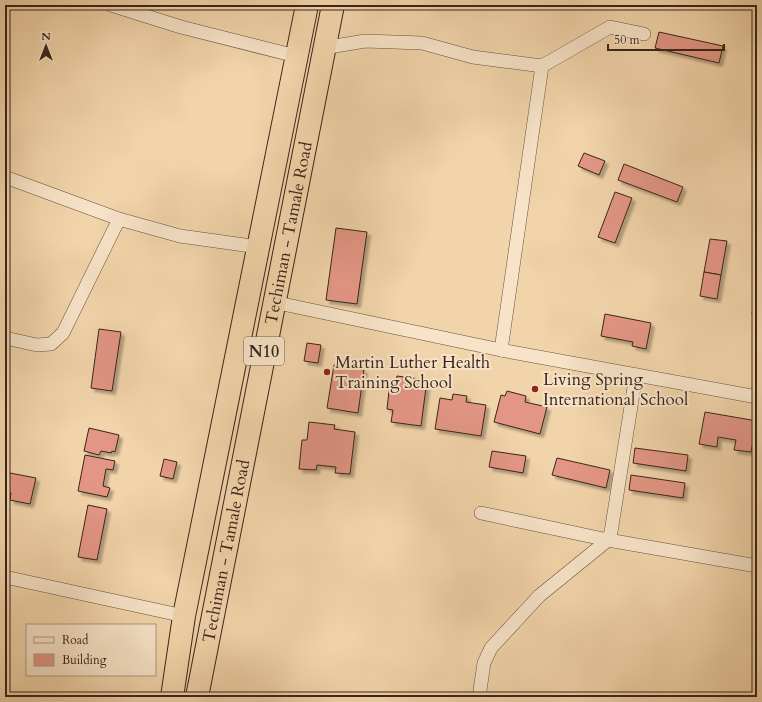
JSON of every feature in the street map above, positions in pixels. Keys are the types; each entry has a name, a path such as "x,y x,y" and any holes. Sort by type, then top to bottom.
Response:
{"highway":[{"name":"Techiman - Tamale Road","path":"172,697 184,616 307,5"},
{"name":"Techiman - Tamale Road","path":"197,697 323,48 333,5"}],"street":[{"path":"111,5 181,27 296,56"},
{"path":"323,48 365,41 422,43 473,57 542,66 610,27 644,34"},
{"path":"501,350 542,66"},
{"path":"5,177 119,219 180,236 259,247"},
{"path":"5,338 37,345 44,345 51,344 63,333 119,219"},
{"path":"274,302 501,350 757,397"},
{"path":"479,697 484,663 491,648 539,596 608,540 611,532 636,375"},
{"path":"481,513 608,540 757,566"},
{"path":"5,577 184,616"}],"building":[{"path":"659,32 723,46 719,63 655,48"},
{"path":"584,153 605,161 599,175 578,166"},
{"path":"624,164 683,187 677,202 618,180"},
{"path":"615,192 632,198 615,243 598,237"},
{"path":"336,228 367,232 357,304 326,300"},
{"path":"710,239 727,241 721,275 704,272"},
{"path":"704,272 721,275 717,299 700,296"},
{"path":"757,285 757,314 752,314"},
{"path":"605,314 651,323 646,349 632,346 633,342 601,336"},
{"path":"99,329 121,332 112,391 91,388"},
{"path":"307,343 321,345 318,363 304,361"},
{"path":"334,365 364,370 358,413 327,408"},
{"path":"397,376 427,380 421,426 391,422 393,410 387,409 389,391 395,392"},
{"path":"507,391 526,396 525,402 547,407 540,434 494,422 501,395 505,396"},
{"path":"453,394 467,396 466,402 486,405 481,436 435,429 440,398 452,400"},
{"path":"705,412 757,421 751,452 734,450 736,440 718,437 717,447 699,444"},
{"path":"309,422 335,425 334,429 355,432 350,474 335,473 336,467 317,465 316,470 299,469 302,440 307,440"},
{"path":"89,428 119,435 115,452 112,451 111,453 101,451 99,455 84,451"},
{"path":"635,448 688,455 686,471 633,463"},
{"path":"492,451 526,456 523,473 489,467"},
{"path":"85,455 115,461 113,470 106,469 103,486 110,488 107,497 78,491"},
{"path":"557,458 610,470 606,488 552,475"},
{"path":"164,459 177,462 173,479 160,476"},
{"path":"5,472 36,478 30,504 10,500 11,493 5,492"},
{"path":"631,475 685,483 683,498 629,490"},
{"path":"88,505 107,509 97,560 78,557"}],"place":[{"name":"Martin Luther Health Training School","path":"327,372"},
{"name":"Living Spring International School","path":"535,389"}]}
